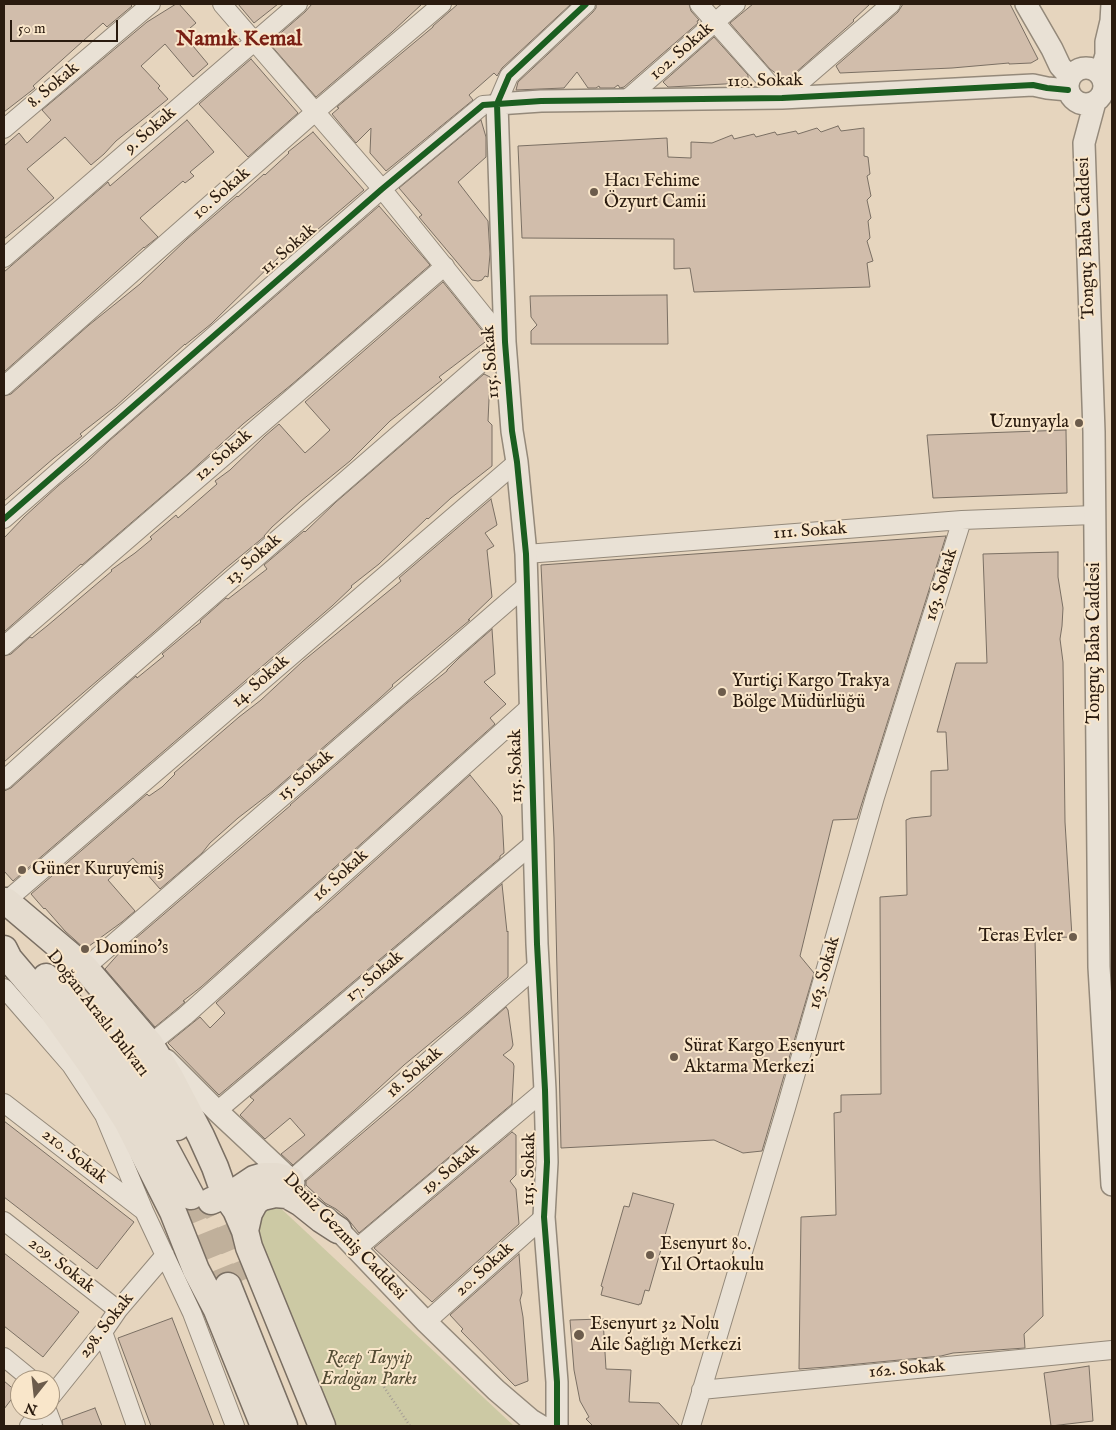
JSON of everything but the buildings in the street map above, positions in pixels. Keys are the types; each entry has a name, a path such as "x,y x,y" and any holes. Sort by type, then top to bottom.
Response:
{"main road":[{"path":"5,900 85,968 150,1044 170,1076 215,1168 212,1194"},
{"name":"Doğan Araslı Bulvarı","path":"5,900 98,1008 127,1046 175,1123 212,1194"},
{"path":"4,933 34,963 79,1015 139,1099 212,1194 236,1210 322,1426"},
{"path":"6,954 49,1006 94,1069 127,1121 171,1207 198,1275 217,1310 264,1426"},
{"path":"178,1226 189,1209 212,1194 264,1176 278,1176 292,1180"},
{"path":"198,1275 205,1281 215,1283 230,1280 247,1268 250,1261 248,1242 249,1213 255,1202 262,1197 275,1194 287,1195 338,1230"},
{"path":"284,1426 237,1282 307,1426"}],"street":[{"name":"8. Sokak","path":"4,129 151,4"},
{"path":"222,4 382,189 505,342"},
{"name":"9. Sokak","path":"4,258 298,4"},
{"name":"10. Sokak","path":"4,386 315,112 442,4"},
{"path":"497,104 509,76 586,4"},
{"path":"699,4 782,98 891,4"},
{"name":"102. Sokak","path":"627,99 736,4"},
{"path":"1026,4 1060,66 1089,85 1106,55 1106,42 1112,4"},
{"name":"110. Sokak","path":"497,104 541,100 782,98 1033,85 1047,80 1089,85"},
{"name":"Tonguç Baba Caddesi","path":"1089,85 1084,144 1094,432 1094,516 1112,1185"},
{"name":"11. Sokak","path":"4,519 382,189 483,105 497,104"},
{"name":"115. Sokak","path":"497,104 505,342 512,430 526,554 537,944 545,1090 546,1162 544,1217 557,1382 557,1426"},
{"name":"12. Sokak","path":"4,646 444,266"},
{"name":"13. Sokak","path":"4,780 105,689 505,342"},
{"name":"14. Sokak","path":"5,900 517,462"},
{"name":"111. Sokak","path":"526,554 962,520 1094,516"},
{"name":"163. Sokak","path":"691,1426 784,1118 876,797 962,520"},
{"name":"15. Sokak","path":"85,968 527,585"},
{"name":"16. Sokak","path":"150,1044 185,1016 531,706"},
{"name":"17. Sokak","path":"217,1111 534,843"},
{"path":"6,954 4,990 71,1065 104,1115 144,1211 192,1313 235,1426"},
{"name":"18. Sokak","path":"292,1180 539,965"},
{"path":"4,990 30,984"},
{"name":"Deniz Gezmiş Caddesi","path":"150,1044 217,1111 292,1180 426,1322 496,1390 531,1420 541,1426"},
{"name":"19. Sokak","path":"356,1249 545,1090"},
{"name":"210. Sokak","path":"4,1102 144,1211"},
{"name":"20. Sokak","path":"426,1322 544,1217"},
{"name":"209. Sokak","path":"4,1221 118,1310"},
{"name":"298. Sokak","path":"60,1387 118,1310 165,1255"},
{"path":"103,1332 136,1426"},
{"name":"162. Sokak","path":"701,1390 1112,1350"},
{"path":"4,1357 20,1370"}],"path":[{"path":"384,1387 410,1426"}],"green space":[{"name":"Recep Tayyip Erdoğan Parkı","path":"263,1202 274,1202 514,1426 330,1426 256,1238"}],"tunnel":[{"path":"207,1190 246,1279"},
{"path":"191,1196 228,1286"}],"cycle path":[{"path":"557,1426 557,1382 544,1217 547,1162 537,944 526,554 512,431 505,342 497,104 509,76 586,4"},
{"path":"4,519 382,189 483,105 541,101 782,98 1033,85 1068,90"}],"place":[{"name":"Hacı Fehime Özyurt Camii","path":"594,192"},
{"name":"Uzunyayla","path":"1079,423"},
{"name":"Yurtiçi Kargo Trakya Bölge Müdürlüğü","path":"722,692"},
{"name":"Güner Kuruyemiş","path":"22,870"},
{"name":"Teras Evler","path":"1073,937"},
{"name":"Domino's","path":"85,949"},
{"name":"Sürat Kargo Esenyurt Aktarma Merkezi","path":"674,1057"},
{"name":"Esenyurt 80. Yıl Ortaokulu","path":"650,1255"},
{"name":"Esenyurt 32 Nolu Aile Sağlığı Merkezi","path":"579,1335"}],"district":[{"name":"Namık Kemal","path":"239,40"}]}
